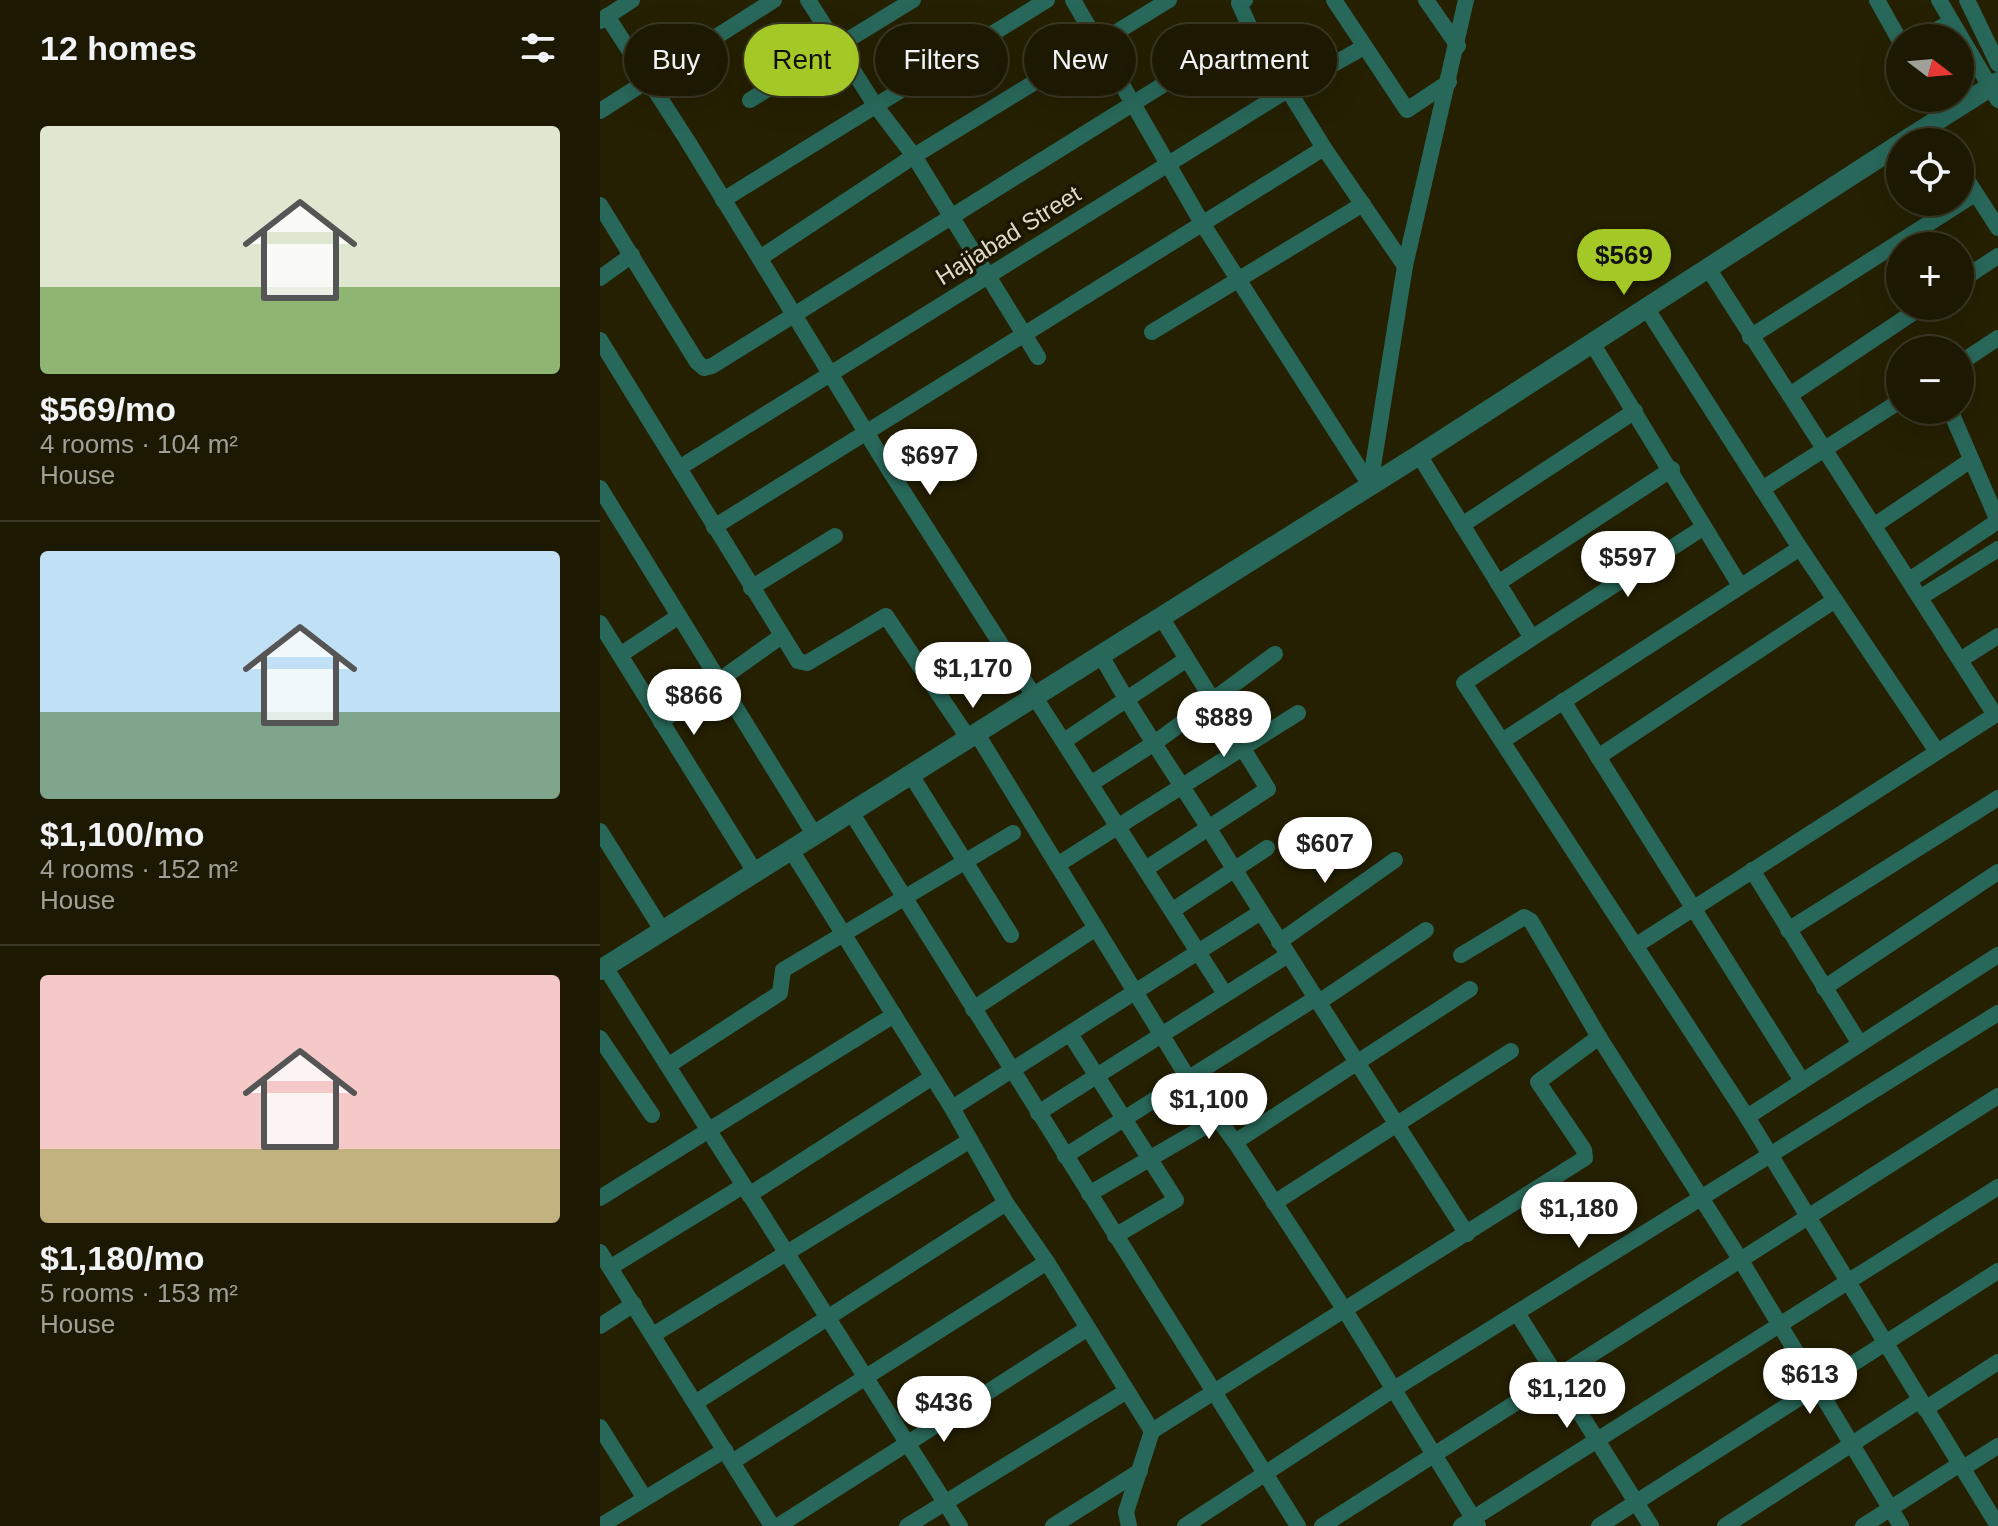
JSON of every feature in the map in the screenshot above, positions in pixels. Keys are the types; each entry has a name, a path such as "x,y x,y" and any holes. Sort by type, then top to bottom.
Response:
{"street":[{"path":"624,49 603,18 632,0"},
{"path":"728,30 774,0"},
{"path":"808,0 824,24"},
{"path":"859,33 913,0"},
{"path":"723,200 1047,0"},
{"path":"1073,0 1086,24"},
{"path":"1129,24 1169,0"},
{"path":"1334,0 1407,110 1449,82"},
{"path":"1426,0 1458,46"},
{"path":"1370,485 1405,266 1458,46 1466,0"},
{"path":"1877,0 1890,24"},
{"path":"1924,128 1995,89 1939,0"},
{"path":"1967,0 1998,64"},
{"path":"1240,1 1249,24"},
{"path":"1947,24 1951,22"},
{"name":"Hajiabad Street","path":"1337,62 1364,47"},
{"path":"859,79 914,156 1038,357"},
{"path":"760,258 914,156 1024,88"},
{"path":"600,205 704,368 1152,91"},
{"path":"600,111 624,96"},
{"path":"656,96 866,432 1120,825 1225,994"},
{"path":"750,100 757,96"},
{"path":"1129,96 1202,223 1370,485"},
{"name":"Hajiabad Street","path":"679,468 1278,96"},
{"path":"1293,96 1324,148 1405,266"},
{"path":"1932,123 1935,128"},
{"path":"714,527 1324,148"},
{"path":"960,1526 669,1065 602,968 1419,455 1886,153"},
{"path":"1750,337 1975,194 1998,228"},
{"path":"1152,332 1363,204"},
{"path":"600,278 632,255"},
{"path":"1974,272 1998,256"},
{"path":"1635,946 1936,750 1997,714 1708,268"},
{"path":"1647,309 1800,548 1936,750"},
{"path":"1790,395 1902,320"},
{"path":"600,340 780,637 798,661 807,663 886,616 973,736 1137,992 1188,1078 1235,1142 1346,1312 1434,1454 1471,1523 1998,1187"},
{"path":"1592,343 1672,469 1739,584"},
{"path":"1974,356 1996,345"},
{"path":"1762,489 1886,410"},
{"path":"1462,525 1635,411"},
{"path":"1911,579 1998,521 1956,424"},
{"path":"1419,455 1532,638"},
{"path":"1875,525 1971,460"},
{"path":"1498,583 1672,469"},
{"path":"600,488 814,834"},
{"path":"1704,527 1464,683 1747,1117 1998,1526"},
{"path":"751,588 835,536"},
{"path":"1502,741 1739,584 1800,548"},
{"path":"1921,597 1998,549"},
{"path":"1598,757 1835,600"},
{"path":"620,655 679,616"},
{"path":"1147,868 1268,789 1161,617"},
{"path":"600,623 755,872"},
{"path":"1960,660 1998,636"},
{"path":"661,722 780,637"},
{"path":"1092,783 1156,742 1275,654"},
{"path":"1101,655 1125,700 1156,742 1234,870 1467,1234"},
{"path":"1064,741 1187,659"},
{"path":"1563,701 1802,1081"},
{"path":"1057,865 1298,713"},
{"path":"911,775 1011,935"},
{"path":"1788,930 1998,798"},
{"path":"851,812 1298,1526"},
{"path":"600,831 662,930"},
{"path":"669,1065 780,993 783,970 1013,833"},
{"path":"1173,910 1267,848"},
{"path":"791,850 952,1108 1006,1203 1047,1262 1152,1431"},
{"path":"1038,1113 1225,994 1395,860"},
{"path":"1752,870 1860,1044"},
{"path":"1824,988 1998,872"},
{"path":"952,1108 1261,912"},
{"path":"1461,955 1524,917 1531,921 1599,1037 1781,1324 1816,1389 1901,1526"},
{"path":"973,1009 1096,928"},
{"path":"1065,1156 1426,930"},
{"path":"1747,1117 1998,955"},
{"path":"1235,1142 1470,989"},
{"path":"1185,1526 1394,1389 1998,1013"},
{"path":"600,1198 894,1015"},
{"path":"1070,1034 1176,1200 1115,1236"},
{"path":"1129,1526 1126,1512 1152,1431 1215,1395 1585,1158 1584,1150 1538,1082 1599,1037"},
{"path":"600,1038 652,1115"},
{"path":"1274,1203 1511,1051"},
{"path":"611,1267 931,1078"},
{"path":"1322,1526 1998,1096"},
{"path":"1089,1194 1218,1119"},
{"path":"653,1335 969,1141"},
{"path":"695,1403 1006,1203"},
{"path":"600,1252 775,1526 1088,1328"},
{"path":"600,1526 644,1497 728,1456 865,1378 1047,1262"},
{"path":"1599,1526 1998,1271"},
{"path":"600,1326 634,1304"},
{"path":"1517,1313 1651,1526"},
{"path":"1725,1526 1851,1444 1998,1362"},
{"path":"907,1526 1127,1391"},
{"path":"600,1427 644,1497"},
{"path":"1863,1526 1998,1446"},
{"path":"1053,1526 1140,1471"}]}
